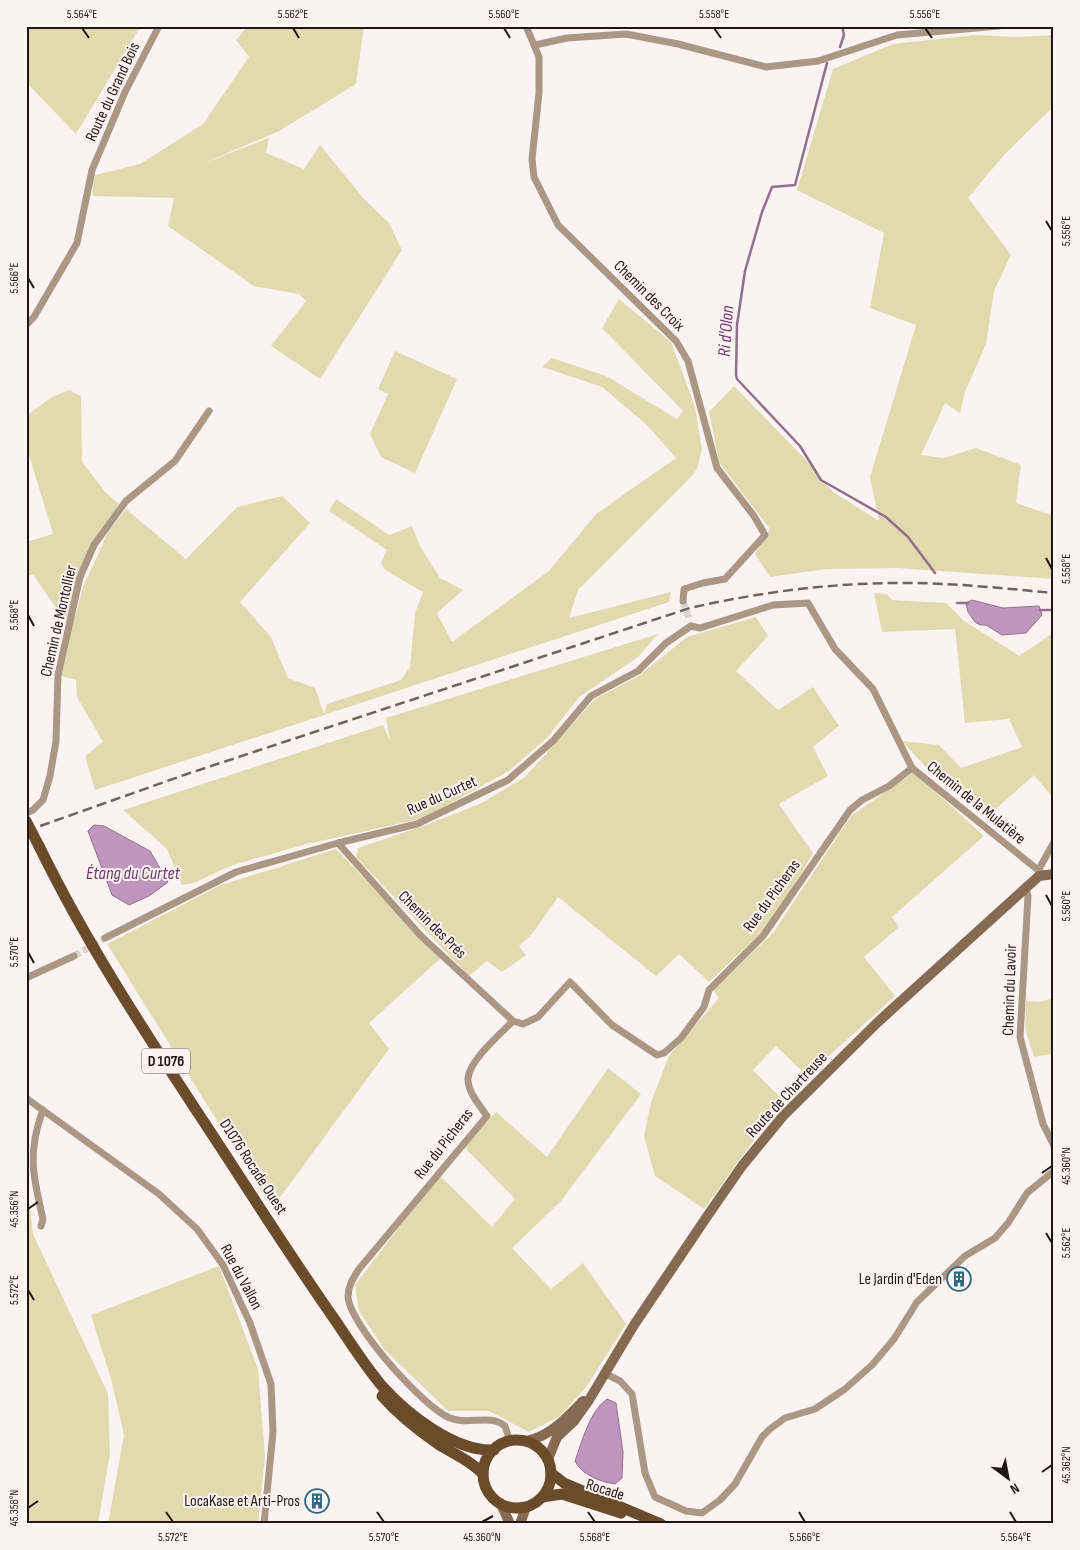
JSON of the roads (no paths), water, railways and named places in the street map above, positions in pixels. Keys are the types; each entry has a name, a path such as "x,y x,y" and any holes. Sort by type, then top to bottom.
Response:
{"main road":[{"name":"D1076 Rocade Ouest","path":"26,821 93,950 301,1271 367,1366 395,1399 422,1421 468,1448 494,1450"},
{"path":"1041,871 1054,874"},
{"name":"Route de Chartreuse","path":"548,1459 557,1438 582,1411 604,1373 717,1202 783,1116 879,1021 1026,889 1041,871"},
{"name":"D 1076","path":"301,1271 327,1318 362,1372 378,1392 413,1425 439,1444 473,1463 483,1474"},
{"name":"Route de Chartreuse","path":"527,1442 539,1438 552,1430 595,1387"},
{"path":"510,1441 527,1442 536,1445 548,1459 552,1473 551,1482 542,1497 526,1507 513,1508 501,1504 491,1496 485,1486 483,1474 488,1457 494,1450 510,1441"},
{"name":"Rocade","path":"552,1473 564,1483 659,1523"},
{"name":"Rocade","path":"542,1497 562,1494 659,1523"},
{"path":"501,1504 510,1524"},
{"path":"520,1524 526,1507"}],"street":[{"name":"Route du Grand Bois","path":"26,325 34,317 77,243 92,170 125,92 160,26"},
{"name":"Chemin des Croix","path":"526,26 539,57 539,93 532,159 534,177 558,225 676,341 688,361 717,468 754,516 765,535 725,579 703,582 684,590 683,601"},
{"path":"535,45 567,38 626,34 678,44 766,67 818,61 897,36 999,26"},
{"name":"Chemin de Montollier","path":"26,813 33,810 43,800 50,776 56,741 58,675 80,577 94,544 126,502 175,461 209,411"},
{"name":"Chemin de la Mulatière","path":"690,623 700,628 773,605 808,603 835,650 873,689 912,768 956,801 999,840 1041,871"},
{"name":"Rue du Curtet","path":"105,938 236,872 338,843 417,824 508,780 553,740 591,696 638,671 666,643 690,623"},
{"name":"Rue du Picheras","path":"510,1441 505,1426 501,1422 496,1420 460,1421 440,1412 379,1351 354,1314 348,1298 351,1281 359,1269 487,1116 474,1098 468,1079 472,1064 512,1021 523,1024 538,1017 570,982 612,1025 657,1055 664,1053 681,1038 704,1007 709,990 763,936 850,810 862,800 890,786 912,768"},
{"path":"1041,871 1054,842"},
{"name":"Chemin des Prés","path":"338,843 421,936 512,1021"},
{"name":"Chemin du Lavoir","path":"1026,889 1028,896 1020,1037 1043,1124 1054,1146"},
{"path":"26,978 74,956"},
{"name":"Rue du Vallon","path":"26,1098 159,1194 197,1229 223,1265 250,1323 271,1384 273,1432 264,1524"},
{"path":"41,1226 43,1219 33,1178 34,1133 43,1110"},
{"path":"604,1373 620,1381 632,1394 646,1473 655,1497 686,1511 702,1513 720,1500 735,1484 762,1437 785,1418 811,1411 845,1388 872,1364 894,1339 917,1302 965,1256 995,1238 1008,1223 1027,1193 1054,1171"}],"water":[{"path":"972,600 1003,608 1039,606 1042,615 1026,633 1002,635 986,625 980,625 975,622 968,612 966,603"},
{"name":"Étang du Curtet","path":"94,825 104,826 150,851 168,882 149,896 129,905 112,895 88,831"},
{"path":"607,1399 616,1403 623,1452 622,1478 615,1484 592,1477 582,1470 575,1461 583,1436 595,1411"}],"waterway":[{"name":"Ri d'Olon","path":"840,47 844,35 842,26"},
{"name":"Ri d'Olon","path":"827,63 795,185 772,187 762,212 745,271 737,325 736,375 737,379 800,446 821,480 886,517 908,537 935,573"},
{"name":"Ri d'Olon","path":"957,603 968,603"},
{"name":"Ri d'Olon","path":"1040,610 1054,610"}],"tunnel":[{"path":"683,601 689,619"},
{"path":"74,956 105,938"}],"railway":[{"path":"26,831 187,774 690,608 790,590 840,585 952,584 1054,593"}],"place":[{"name":"Le Jardin d'Eden","path":"959,1279"},
{"name":"LocaKase et Arti-Pros","path":"317,1501"}]}
